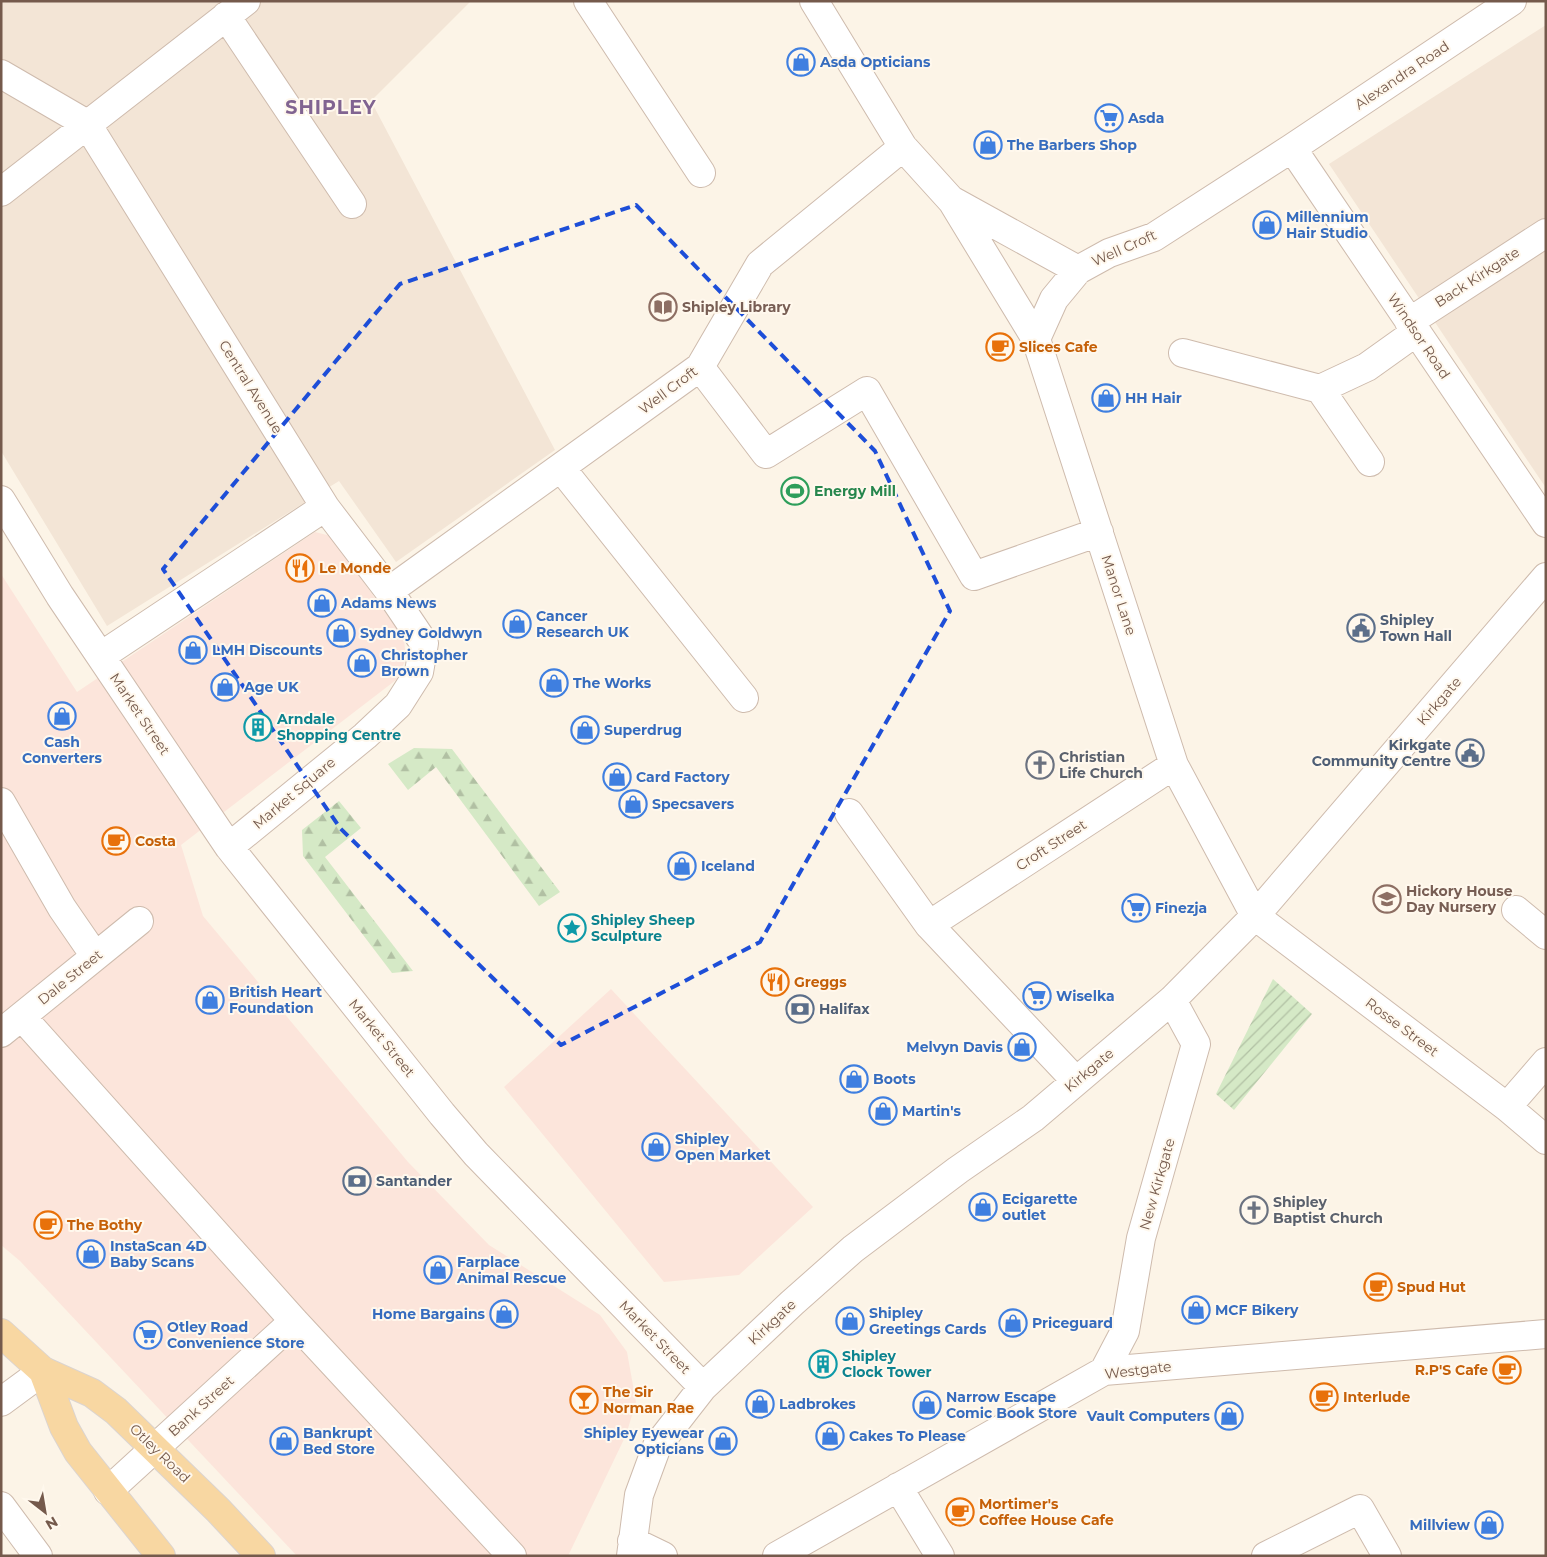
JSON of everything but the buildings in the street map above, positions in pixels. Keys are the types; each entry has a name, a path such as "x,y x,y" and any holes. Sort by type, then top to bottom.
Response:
{"main road":[{"name":"Otley Road","path":"1,1333 43,1371 92,1393 116,1411 218,1510 261,1556"},
{"name":"Otley Road","path":"43,1371 64,1427 78,1452 161,1556"}],"street":[{"path":"588,1 700,173"},
{"name":"Well Croft","path":"814,1 903,147 951,200 1036,339"},
{"name":"Alexandra Road","path":"1292,148 1512,1"},
{"path":"1,192 236,9 352,204"},
{"name":"Central Avenue","path":"1,74 87,124 325,506 389,591 424,643"},
{"name":"Well Croft","path":"389,591 700,367 760,264 903,147"},
{"name":"Well Croft","path":"951,200 1078,270 1109,253 1154,237 1292,148"},
{"name":"Windsor Road","path":"1292,148 1546,523"},
{"name":"Back Kirkgate","path":"1320,389 1367,366 1412,327 1546,233"},
{"path":"1036,339 1054,299 1078,270"},
{"name":"Manor Lane","path":"1036,339 1174,765 1255,916"},
{"path":"1183,354 1320,389 1370,462"},
{"path":"700,367 766,454 867,391 974,576 1099,532"},
{"path":"561,468 744,698"},
{"name":"Market Street","path":"1,500 60,596 229,847 476,1154 703,1387"},
{"path":"101,656 325,506"},
{"name":"Kirkgate","path":"626,1551 639,1495 657,1446 703,1387 792,1303 853,1249 958,1170 1033,1118 1172,1000 1255,916 1546,577"},
{"name":"Market Square","path":"229,847 365,736 398,705 420,672 424,643"},
{"name":"Croft Street","path":"929,925 1174,765"},
{"path":"1,802 62,908 95,956"},
{"path":"850,813 929,925 1076,1081"},
{"path":"1516,910 1546,934"},
{"name":"Rosse Street","path":"1255,916 1508,1107 1546,1140"},
{"name":"Dale Street","path":"11,1025 139,921"},
{"name":"New Kirkgate","path":"1104,1371 1125,1331 1142,1238 1196,1044 1172,1000"},
{"path":"11,1025 294,1321 512,1556"},
{"path":"1508,1107 1546,1062"},
{"name":"Bank Street","path":"108,1491 294,1321"},
{"name":"Westgate","path":"777,1556 1104,1371 1546,1334"},
{"path":"1,1402 43,1371"},
{"path":"898,1487 940,1556"},
{"path":"1,1506 38,1556"},
{"path":"1266,1556 1360,1508 1387,1556"},
{"path":"626,1551 663,1556"}],"highlighted area":[{"path":"636,205 875,451 950,611 760,942 561,1045 340,828 163,569 400,284"}],"shaded area":[{"path":"1,1 471,1 371,101 555,450 396,562 339,481 107,626 1,451"},
{"path":"1546,25 1546,488 1329,164"},
{"path":"315,532 331,536 404,639 406,659 396,680 181,845 203,916 408,1162 489,1245 600,1315 627,1352 636,1402 626,1435 568,1556 297,1556 20,1261 1,1245 1,574 77,692"},
{"name":"Shipley Open Market","path":"611,989 813,1207 739,1275 664,1282 504,1087"}],"green space":[{"path":"414,748 452,749 560,892 539,906 436,767 408,790 388,764"},
{"path":"339,801 361,828 325,857 413,971 392,973 303,856 302,830"},
{"path":"1273,979 1312,1014 1234,1110 1216,1094"}],"place":[{"name":"Asda Opticians","path":"801,62"},
{"name":"Asda","path":"1109,118"},
{"name":"The Barbers Shop","path":"988,145"},
{"name":"Millennium Hair Studio","path":"1267,225"},
{"name":"Shipley Library","path":"663,307"},
{"name":"Slices Cafe","path":"1000,347"},
{"name":"HH Hair","path":"1106,398"},
{"name":"Energy Mill","path":"795,491"},
{"name":"Le Monde","path":"300,568"},
{"name":"Adams News","path":"322,603"},
{"name":"Cancer Research UK","path":"517,624"},
{"name":"Shipley Town Hall","path":"1361,628"},
{"name":"Sydney Goldwyn","path":"341,633"},
{"name":"LMH Discounts","path":"193,650"},
{"name":"Christopher Brown","path":"362,663"},
{"name":"The Works","path":"554,683"},
{"name":"Age UK","path":"225,687"},
{"name":"Cash Converters","path":"62,716"},
{"name":"Arndale Shopping Centre","path":"258,727"},
{"name":"Superdrug","path":"585,730"},
{"name":"Kirkgate Community Centre","path":"1470,753"},
{"name":"Christian Life Church","path":"1040,765"},
{"name":"Card Factory","path":"617,777"},
{"name":"Specsavers","path":"633,804"},
{"name":"Costa","path":"116,841"},
{"name":"Iceland","path":"682,866"},
{"name":"Hickory House Day Nursery","path":"1387,899"},
{"name":"Finezja","path":"1136,908"},
{"name":"Shipley Sheep Sculpture","path":"572,928"},
{"name":"Greggs","path":"775,982"},
{"name":"Wiselka","path":"1037,996"},
{"name":"British Heart Foundation","path":"210,1000"},
{"name":"Halifax","path":"800,1009"},
{"name":"Melvyn Davis","path":"1022,1047"},
{"name":"Boots","path":"854,1079"},
{"name":"Martin's","path":"883,1111"},
{"name":"Shipley Open Market","path":"656,1147"},
{"name":"Santander","path":"357,1181"},
{"name":"Ecigarette outlet","path":"983,1207"},
{"name":"Shipley Baptist Church","path":"1254,1210"},
{"name":"The Bothy","path":"48,1225"},
{"name":"InstaScan 4D Baby Scans","path":"91,1254"},
{"name":"Farplace Animal Rescue","path":"438,1270"},
{"name":"Spud Hut","path":"1378,1287"},
{"name":"MCF Bikery","path":"1196,1310"},
{"name":"Home Bargains","path":"504,1314"},
{"name":"Shipley Greetings Cards","path":"850,1321"},
{"name":"Priceguard","path":"1013,1323"},
{"name":"Otley Road Convenience Store","path":"148,1335"},
{"name":"Shipley Clock Tower","path":"823,1364"},
{"name":"R.P'S Cafe","path":"1507,1370"},
{"name":"Interlude","path":"1324,1397"},
{"name":"The Sir Norman Rae","path":"584,1400"},
{"name":"Ladbrokes","path":"760,1404"},
{"name":"Narrow Escape Comic Book Store","path":"927,1405"},
{"name":"Vault Computers","path":"1229,1416"},
{"name":"Cakes To Please","path":"830,1436"},
{"name":"Bankrupt Bed Store","path":"284,1441"},
{"name":"Shipley Eyewear Opticians","path":"723,1441"},
{"name":"Mortimer's Coffee House Cafe","path":"960,1512"},
{"name":"Millview","path":"1489,1525"}],"district":[{"name":"SHIPLEY","path":"331,107"}]}
